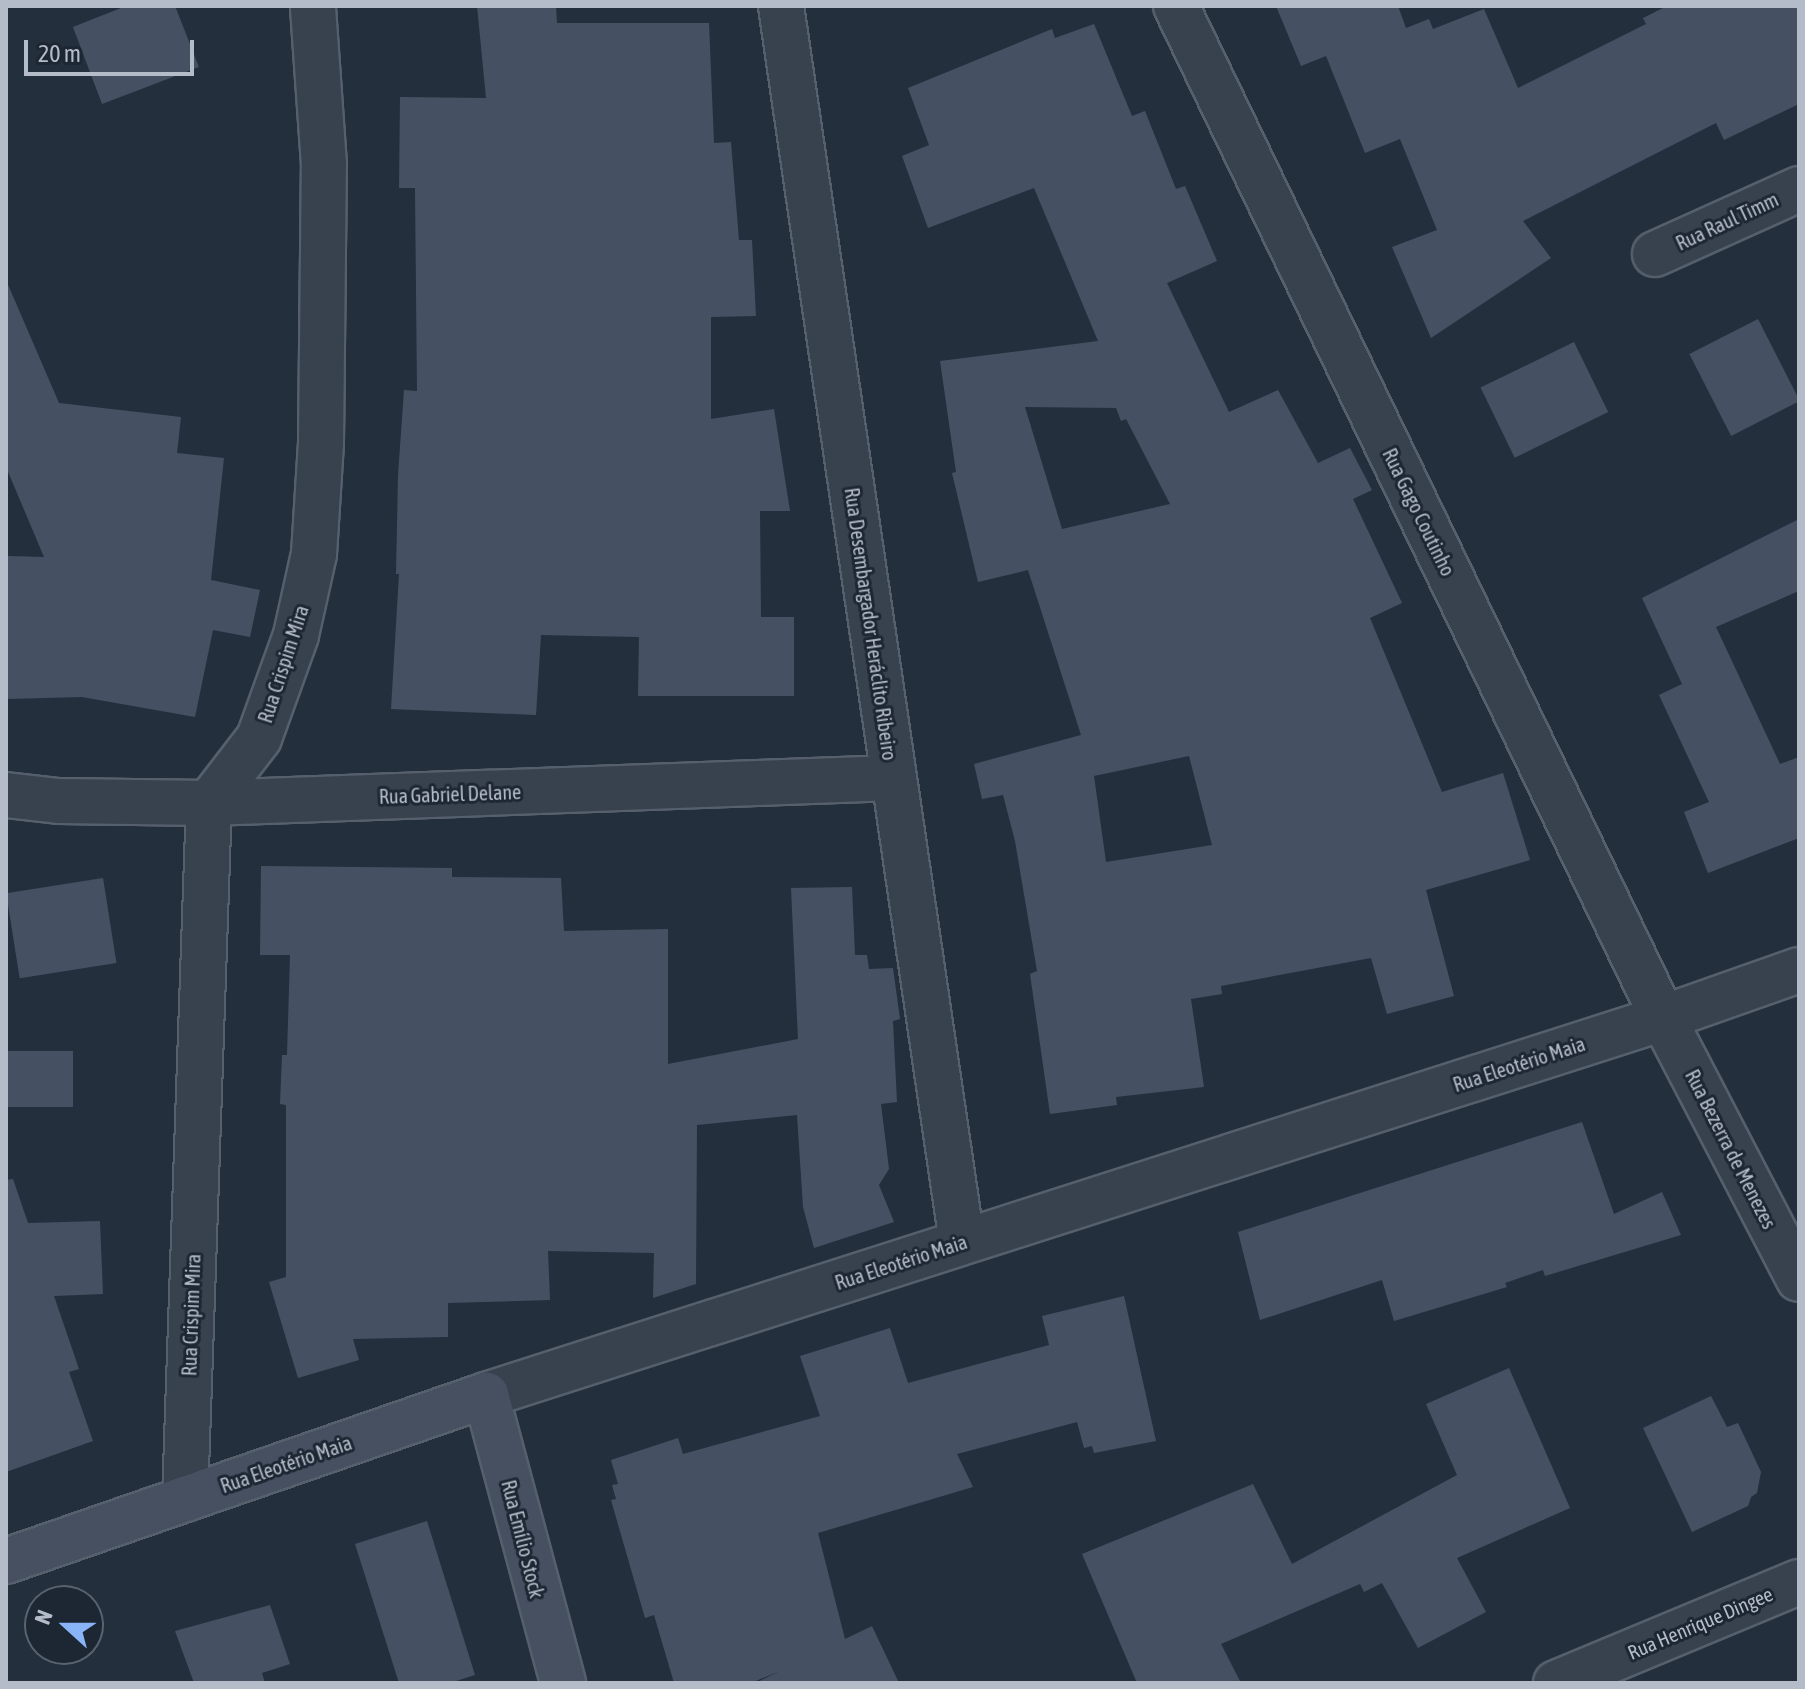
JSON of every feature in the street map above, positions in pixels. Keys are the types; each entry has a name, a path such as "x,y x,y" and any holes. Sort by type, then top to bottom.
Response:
{"main road":[{"name":"Rua Eleotério Maia","path":"6,1561 486,1395"},
{"name":"Rua Emílio Stock","path":"486,1395 563,1683"}],"street":[{"name":"Rua Crispim Mira","path":"185,1499 209,803 259,738 296,635 314,554 321,442 324,165 313,6"},
{"name":"Rua Desembargador Heráclito Ribeiro","path":"781,6 962,1242"},
{"name":"Rua Gago Coutinho","path":"1176,6 1663,1018"},
{"name":"Rua Raul Timm","path":"1655,254 1799,189"},
{"name":"Rua Gabriel Delane","path":"6,795 59,801 209,803 894,778"},
{"name":"Rua Eleotério Maia","path":"486,1395 1663,1018 1799,970"},
{"name":"Rua Bezerra de Menezes","path":"1663,1018 1799,1279"},
{"name":"Rua Henrique Dingee","path":"1556,1683 1799,1582"}],"building":[{"path":"126,6 175,6 199,67 102,104 73,27"},
{"path":"477,6 556,6 557,23 709,23 714,143 731,142 739,240 752,240 756,316 711,317 711,419 774,409 790,511 760,511 761,617 794,617 794,696 638,696 639,637 541,635 536,715 391,709 399,574 396,574 398,475 404,390 417,391 415,188 399,188 400,97 486,98"},
{"path":"1276,6 1398,6 1406,28 1429,19 1433,29 1484,9 1518,88 1646,24 1643,18 1667,6 1799,6 1799,104 1724,140 1716,123 1523,221 1551,258 1431,338 1392,247 1437,230 1400,139 1365,153 1326,56 1301,66"},
{"path":"1094,24 1132,116 1145,111 1176,189 1185,186 1217,261 1167,283 1229,412 1278,390 1318,463 1350,448 1372,490 1353,499 1402,603 1370,618 1442,792 1503,773 1530,860 1426,890 1454,996 1387,1014 1371,958 1221,986 1222,994 1191,999 1204,1087 1116,1097 1117,1105 1050,1114 1030,974 1037,971 1015,841 1003,795 982,799 974,764 1081,735 1028,570 978,582 952,473 956,472 940,361 1098,341 1034,188 928,228 902,156 929,145 908,88 1052,29 1055,38","holes":["1025,407 1116,408 1121,421 1126,419 1170,504 1062,529","1189,756 1212,845 1106,862 1094,776"]},
{"path":"6,280 59,403 181,417 177,453 224,458 211,580 260,590 250,637 213,630 195,717 82,697 6,699 6,556 44,557 6,467"},
{"path":"1758,319 1799,401 1731,436 1689,354"},
{"path":"1574,342 1608,412 1515,458 1481,388"},
{"path":"1799,519 1799,591 1716,627 1780,764 1799,757 1799,838 1708,873 1684,812 1709,802 1659,695 1682,684 1642,598"},
{"path":"261,866 452,868 452,877 561,878 564,931 668,929 668,1064 798,1039 791,888 852,887 855,955 867,955 869,969 893,968 900,1019 893,1021 897,1102 881,1104 889,1169 879,1185 894,1222 814,1248 803,1207 797,1115 697,1125 696,1284 653,1298 654,1253 548,1251 550,1300 448,1303 448,1337 353,1339 359,1360 298,1378 269,1282 286,1277 286,1105 280,1104 282,1055 287,1055 290,955 260,955"},
{"path":"103,878 116,963 20,978 6,893"},
{"path":"6,1051 73,1051 73,1107 6,1107"},
{"path":"1582,1122 1614,1214 1662,1192 1681,1235 1545,1276 1543,1270 1505,1283 1507,1287 1394,1321 1382,1280 1260,1320 1238,1232"},
{"path":"13,1179 28,1223 100,1221 103,1294 54,1296 79,1369 69,1372 93,1441 6,1472 6,1180"},
{"path":"1124,1296 1156,1441 1094,1453 1092,1446 1084,1448 1077,1422 957,1454 973,1487 818,1533 845,1639 872,1626 899,1683 755,1683 780,1671 751,1683 674,1683 654,1615 645,1618 611,1500 616,1499 612,1485 618,1484 611,1460 678,1438 683,1454 820,1416 800,1356 890,1328 908,1383 1049,1345 1042,1316"},
{"path":"1509,1368 1570,1508 1457,1558 1486,1612 1418,1648 1382,1583 1364,1592 1360,1584 1221,1644 1241,1683 1137,1683 1082,1554 1253,1484 1292,1564 1457,1475 1426,1404"},
{"path":"1711,1396 1727,1427 1738,1423 1761,1472 1757,1493 1751,1497 1748,1506 1692,1532 1643,1428"},
{"path":"427,1521 475,1675 450,1683 399,1683 355,1544"},
{"path":"270,1605 290,1664 262,1673 265,1683 194,1683 175,1631"}]}
